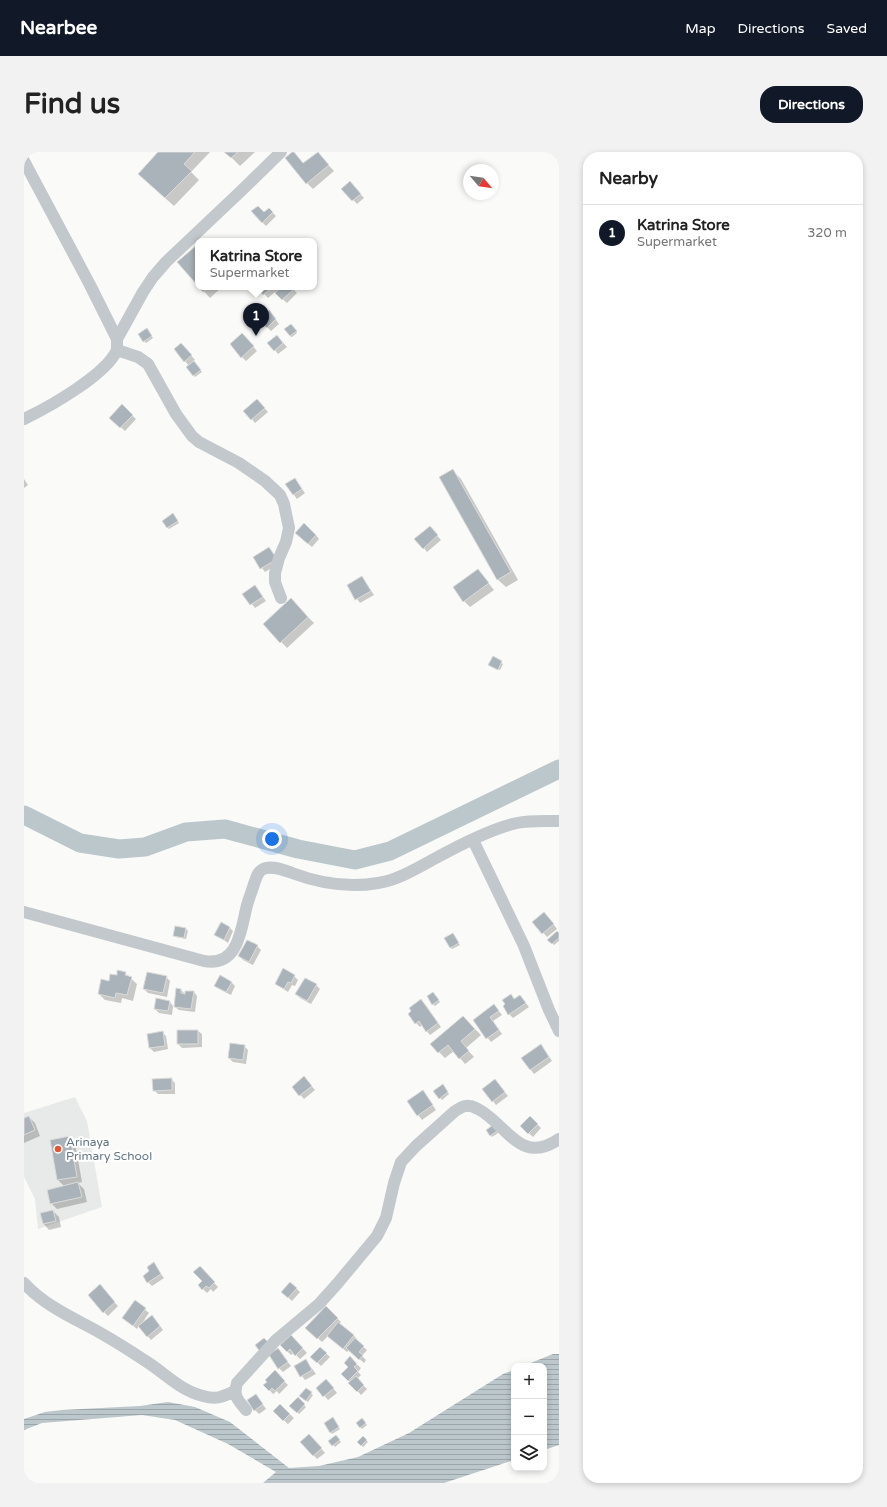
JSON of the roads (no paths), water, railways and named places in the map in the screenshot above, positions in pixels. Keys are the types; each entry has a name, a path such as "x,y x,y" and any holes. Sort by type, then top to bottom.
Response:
{"street":[{"path":"24,419 48,406 88,380 106,365 114,355 117,345 143,292 153,277 166,262 281,152"},
{"path":"24,161 89,283 117,345 148,364 176,414 192,436 199,442 239,463 280,495 284,504 289,528 286,542 279,558 275,574 275,582 281,598"},
{"path":"24,912 204,961 221,962 229,955 239,940 247,905 257,876 262,869 278,869 319,881 355,885 380,883 396,878 473,840 516,823 530,821 559,822"},
{"path":"473,840 524,946 549,1010 559,1030"},
{"path":"246,1410 236,1397 235,1391 237,1384 276,1340 319,1304 377,1236 386,1218 394,1183 401,1162 416,1146 455,1111 468,1105 473,1106 492,1118 507,1135 523,1146 529,1148 545,1146 559,1140"},
{"path":"24,1283 50,1305 118,1343 146,1361 174,1383 190,1392 204,1397 217,1399 235,1391"}],"waterway":[{"path":"24,815 80,843 119,849 145,847 186,832 225,829 298,849 355,860 390,851 559,769"}],"place":[{"name":"Katrina Store","path":"256,336"},
{"name":"Arinaya Primary School","path":"58,1149"}]}
